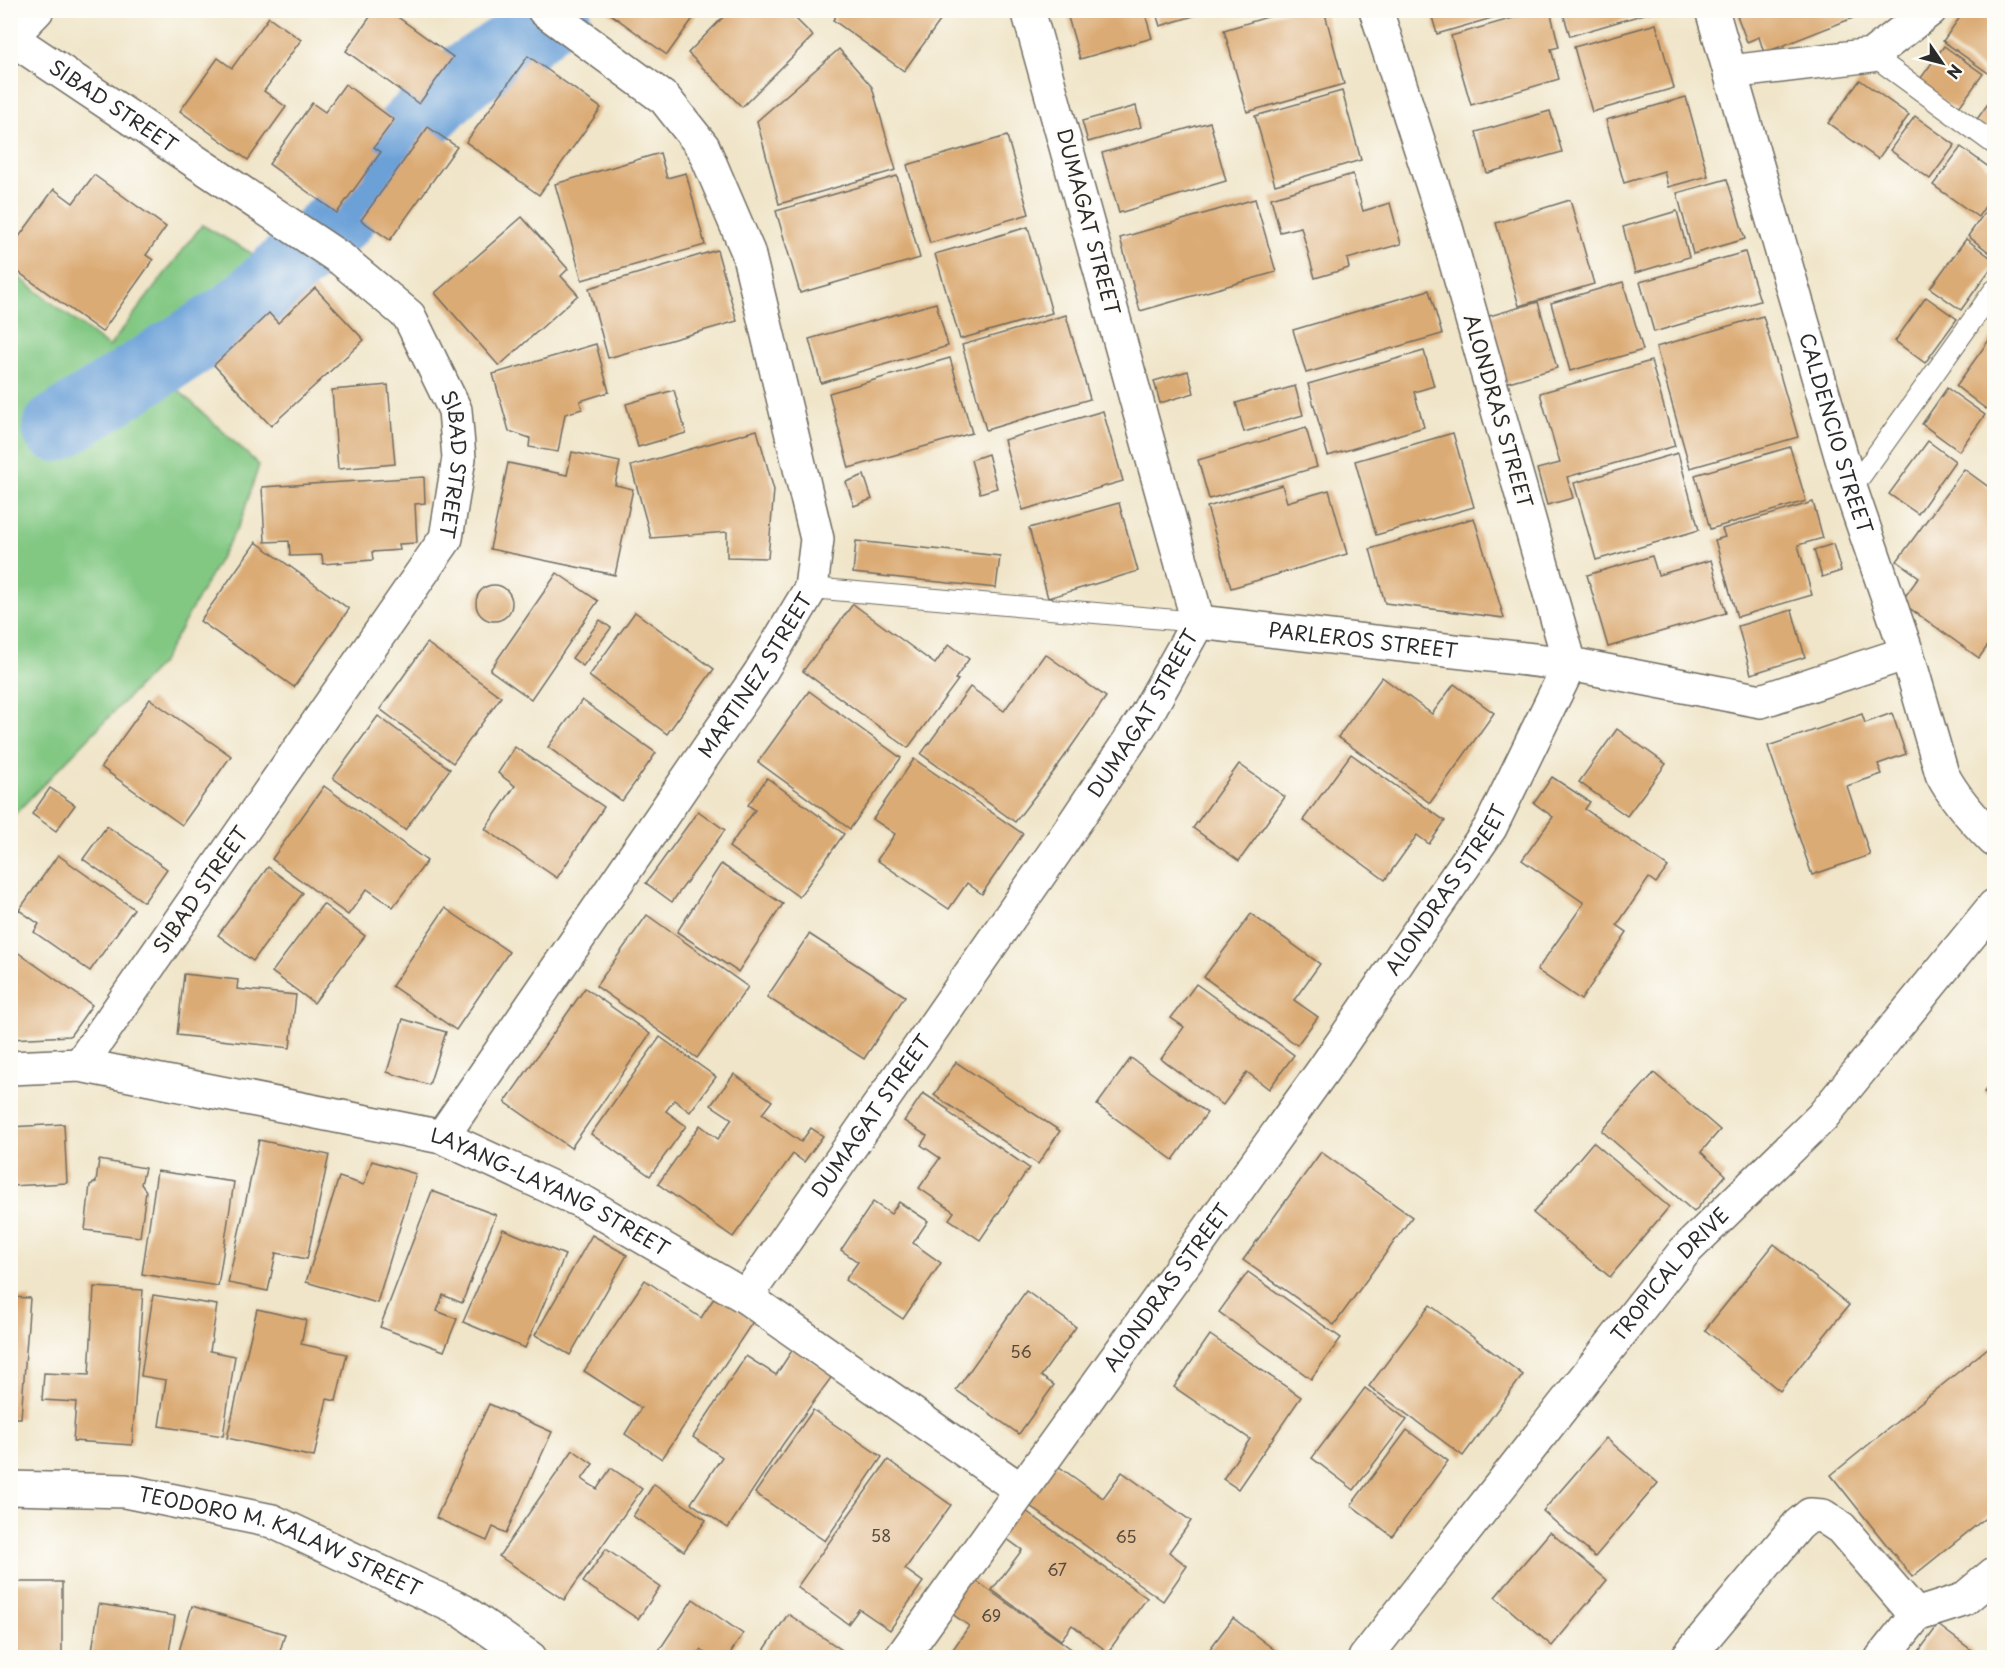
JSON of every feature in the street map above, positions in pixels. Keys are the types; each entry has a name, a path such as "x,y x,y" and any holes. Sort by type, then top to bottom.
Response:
{"street":[{"path":"11,38 37,10"},
{"name":"MARTINEZ STREET","path":"442,1137 760,673 811,588 817,540 748,252 703,147 665,99 544,10"},
{"name":"DUMAGAT STREET","path":"746,1297 1048,862 1144,719 1198,622 1028,10"},
{"name":"ALONDRAS STREET","path":"901,1658 1324,1069 1490,828 1570,664 1445,224 1376,10"},
{"name":"CALDENCIO STREET","path":"1712,10 1851,490 1907,653 1942,774 1947,785 1981,827 1995,840"},
{"path":"1730,72 1872,55 1930,10"},
{"name":"SIBAD STREET","path":"11,38 285,220 341,260 409,316 455,410 459,458 446,538 80,1065"},
{"name":"PARLEROS STREET","path":"1198,622 1570,664 1761,701 1907,653"},
{"name":"TROPICAL DRIVE","path":"1365,1658 1684,1252 1822,1117 1995,906"},
{"name":"LAYANG-LAYANG STREET","path":"10,1068 80,1065 442,1137 585,1203 746,1297 1021,1490"},
{"name":"TEODORO M. KALAW STREET","path":"10,1488 125,1491 272,1521 463,1611 531,1658"},
{"path":"1687,1658 1798,1525 1810,1515 1823,1516 1841,1528 1916,1615"},
{"path":"1882,1658 1916,1615 1963,1600 1995,1574"}],"lane":[{"path":"1872,55 1995,144"},
{"path":"1851,490 1995,290"},
{"name":"PARLEROS STREET","path":"811,588 1198,622"}],"green space":[{"path":"202,225 297,279 174,386 259,465 241,521 162,662 11,818 11,271 109,347"}],"building":[{"path":"375,10 388,10 453,57 419,104 346,51"},
{"path":"605,10 699,10 667,55"},
{"path":"730,10 787,10 813,36 742,107 688,53"},
{"path":"834,10 948,10 904,71 833,20 838,13"},
{"path":"1066,10 1144,10 1152,38 1080,59"},
{"path":"1155,10 1196,10 1197,15 1160,26"},
{"path":"1291,10 1324,10 1344,84 1247,112 1224,30"},
{"path":"1430,10 1516,10 1516,11 1437,34"},
{"path":"1541,10 1550,10 1559,47 1551,49 1559,79 1471,105 1451,36"},
{"path":"1562,10 1655,10 1655,11 1570,36"},
{"path":"1735,10 1862,10 1863,14 1764,53 1759,37 1747,42"},
{"path":"1965,10 1994,10 1994,77 1943,41"},
{"path":"269,17 301,40 264,91 286,107 248,160 180,111 218,58 232,68"},
{"path":"1656,24 1674,88 1592,112 1574,47"},
{"path":"1944,46 1983,74 1957,110 1918,82"},
{"path":"839,49 872,87 896,170 779,204 757,121"},
{"path":"528,56 601,108 539,195 466,142"},
{"path":"1860,80 1909,115 1878,159 1828,123"},
{"path":"345,84 394,120 374,147 381,152 337,213 269,164 312,103 325,112"},
{"path":"1342,91 1361,160 1275,185 1255,116"},
{"path":"1994,95 1994,136 1975,122"},
{"path":"1686,97 1708,176 1668,187 1664,171 1624,183 1606,120"},
{"path":"1136,106 1141,127 1088,142 1082,121"},
{"path":"1550,111 1562,152 1487,173 1476,132"},
{"path":"1915,116 1955,145 1930,179 1890,150"},
{"path":"1210,122 1226,181 1119,213 1102,153"},
{"path":"428,127 457,147 390,240 361,220"},
{"path":"1007,136 1029,214 930,243 907,165"},
{"path":"1961,147 1994,171 1994,193 1978,217 1933,185"},
{"path":"660,153 667,178 686,173 705,245 582,280 555,184"},
{"path":"1353,174 1363,211 1390,203 1401,244 1347,259 1349,268 1315,278 1301,227 1280,232 1271,198"},
{"path":"94,175 166,227 146,255 153,260 102,332 10,266 10,249 54,189 73,203"},
{"path":"897,176 920,258 800,293 776,211"},
{"path":"1727,179 1745,239 1693,254 1677,193"},
{"path":"1255,199 1276,272 1140,311 1120,238"},
{"path":"1994,199 1994,256 1968,236"},
{"path":"1570,200 1594,284 1519,306 1496,223"},
{"path":"1677,211 1689,257 1635,273 1623,227"},
{"path":"522,217 568,269 561,276 578,295 499,366 435,293"},
{"path":"1028,227 1052,313 960,339 935,254"},
{"path":"1966,239 1994,260 1994,264 1961,310 1930,288"},
{"path":"717,250 737,321 608,358 589,288"},
{"path":"1745,252 1760,301 1654,332 1640,282"},
{"path":"1623,282 1643,350 1570,371 1551,303"},
{"path":"315,288 364,340 271,426 214,365 269,313 278,323"},
{"path":"1429,290 1442,334 1306,373 1293,330"},
{"path":"1926,297 1957,319 1925,363 1895,341"},
{"path":"1538,302 1557,368 1505,383 1486,317"},
{"path":"936,303 948,346 821,383 809,339"},
{"path":"1066,315 1090,399 986,430 962,345"},
{"path":"1763,316 1798,437 1690,468 1656,347"},
{"path":"1994,333 1994,397 1986,409 1956,386"},
{"path":"596,344 609,392 580,401 582,409 565,414 558,452 529,447 530,438 509,431 493,374"},
{"path":"1424,351 1434,386 1414,392 1424,427 1328,456 1308,384"},
{"path":"950,358 972,433 849,468 829,393"},
{"path":"1651,361 1675,446 1567,477 1573,498 1547,505 1537,469 1560,463 1540,393"},
{"path":"1188,371 1194,393 1160,403 1154,381"},
{"path":"388,385 395,464 338,469 332,390"},
{"path":"1295,386 1303,415 1244,432 1236,403"},
{"path":"1947,388 1985,415 1959,451 1922,424"},
{"path":"674,390 686,433 638,447 626,404"},
{"path":"1103,411 1123,481 1023,510 1004,440"},
{"path":"1306,428 1317,467 1209,499 1198,460"},
{"path":"757,430 774,490 768,558 727,557 727,532 651,538 631,466"},
{"path":"1453,433 1474,507 1376,535 1355,461"},
{"path":"1928,441 1955,461 1918,514 1889,494"},
{"path":"1790,447 1806,501 1710,529 1695,475"},
{"path":"572,452 620,462 615,485 633,489 615,575 490,549 508,463 567,475"},
{"path":"1678,453 1699,530 1596,560 1574,483"},
{"path":"988,454 997,488 980,493 971,460"},
{"path":"1964,469 1994,491 1994,637 1979,658 1901,602 1919,577 1897,561"},
{"path":"864,475 872,499 854,506 846,482"},
{"path":"424,477 425,503 415,504 417,543 399,544 400,550 372,552 373,560 323,564 322,555 290,556 289,541 265,542 262,487"},
{"path":"1282,485 1287,502 1329,490 1347,554 1231,588 1207,507"},
{"path":"1813,502 1823,538 1798,545 1812,595 1737,617 1715,540 1725,537 1722,529"},
{"path":"1119,503 1138,571 1048,598 1029,528"},
{"path":"1474,518 1504,618 1385,603 1370,549"},
{"path":"856,541 1000,556 996,588 853,573"},
{"path":"256,542 349,609 294,687 200,621"},
{"path":"1833,544 1841,571 1822,577 1814,550"},
{"path":"1652,556 1658,575 1711,560 1726,613 1608,647 1587,575"},
{"path":"557,573 598,601 531,699 490,670"},
{"path":"494,585 507,590 512,603 507,616 494,621 481,616 476,603 481,590"},
{"path":"853,604 935,664 949,644 969,659 955,679 958,680 908,748 803,671"},
{"path":"1792,610 1805,657 1751,674 1738,626"},
{"path":"635,612 714,669 667,734 589,676"},
{"path":"600,620 611,628 583,666 572,658"},
{"path":"427,643 501,697 453,763 380,709"},
{"path":"1045,654 1106,697 1015,822 921,754 970,687 1004,711"},
{"path":"1382,677 1432,714 1454,684 1494,713 1430,803 1338,737"},
{"path":"809,691 901,758 850,829 758,762"},
{"path":"150,699 231,756 182,825 101,767"},
{"path":"582,700 656,753 622,801 548,747"},
{"path":"1892,713 1906,754 1878,764 1882,774 1847,786 1870,855 1812,875 1768,746 1862,714 1865,723"},
{"path":"378,716 450,769 405,830 333,778"},
{"path":"1617,729 1666,764 1627,816 1579,782"},
{"path":"515,747 604,807 557,878 485,829 515,786 498,773"},
{"path":"1351,754 1445,821 1429,844 1417,835 1385,880 1303,820"},
{"path":"914,759 1023,834 982,894 967,883 949,909 877,860 895,834 873,819"},
{"path":"1239,764 1285,797 1239,861 1193,828"},
{"path":"1552,777 1590,802 1585,809 1668,867 1656,883 1649,878 1617,925 1627,932 1581,1000 1537,970 1584,903 1522,860 1553,817 1534,803"},
{"path":"767,778 844,834 799,897 729,847 755,810 748,805"},
{"path":"324,786 427,861 393,907 367,889 348,915 272,859"},
{"path":"50,788 75,805 56,831 32,814"},
{"path":"698,811 725,830 672,902 646,883"},
{"path":"107,826 167,869 144,902 83,859"},
{"path":"58,855 134,909 90,971 34,932 39,924 19,910"},
{"path":"721,864 783,904 738,972 677,932"},
{"path":"268,867 303,893 253,961 218,935"},
{"path":"323,904 365,936 314,1003 272,972"},
{"path":"445,908 509,952 456,1030 392,986"},
{"path":"1251,914 1320,964 1294,1000 1318,1017 1297,1045 1204,977"},
{"path":"647,915 748,987 697,1058 596,986"},
{"path":"809,934 905,996 864,1059 767,997"},
{"path":"10,947 92,1005 70,1036 10,1039"},
{"path":"184,974 238,980 237,989 296,995 290,1048 177,1035"},
{"path":"1196,984 1294,1055 1269,1089 1247,1072 1223,1105 1161,1059 1184,1027 1171,1018"},
{"path":"585,988 650,1034 571,1148 505,1102"},
{"path":"403,1019 446,1032 429,1085 387,1072"},
{"path":"660,1037 716,1077 690,1112 674,1100 666,1111 686,1126 650,1176 591,1134"},
{"path":"1131,1058 1207,1113 1173,1160 1097,1105"},
{"path":"956,1062 1060,1131 1038,1164 934,1095"},
{"path":"1654,1073 1720,1130 1701,1152 1726,1175 1694,1212 1602,1131"},
{"path":"734,1074 772,1101 762,1114 801,1142 811,1128 823,1136 804,1162 793,1154 733,1237 658,1184 700,1125 718,1139 732,1119 711,1105"},
{"path":"1994,1077 1994,1099 1984,1092"},
{"path":"923,1093 1029,1168 980,1240 949,1219 954,1212 919,1188 940,1158 921,1145 927,1136 904,1121"},
{"path":"64,1124 67,1183 10,1186 10,1127"},
{"path":"259,1140 329,1155 307,1259 276,1253 268,1291 228,1283"},
{"path":"1593,1142 1669,1207 1610,1277 1533,1213"},
{"path":"1321,1152 1412,1217 1334,1325 1243,1260"},
{"path":"99,1160 145,1168 141,1184 146,1191 140,1237 85,1230 90,1185 96,1182"},
{"path":"372,1161 416,1174 377,1303 306,1282 339,1177 364,1185"},
{"path":"157,1171 234,1182 218,1286 142,1274"},
{"path":"432,1191 496,1215 462,1303 443,1295 437,1311 457,1319 444,1351 380,1327"},
{"path":"873,1202 891,1214 899,1202 928,1221 913,1243 941,1263 903,1319 845,1280 858,1262 841,1250"},
{"path":"503,1229 565,1255 525,1348 463,1322"},
{"path":"592,1235 627,1255 570,1355 535,1335"},
{"path":"1774,1244 1849,1305 1780,1391 1705,1330"},
{"path":"1248,1272 1341,1338 1311,1379 1219,1312"},
{"path":"645,1280 701,1318 716,1295 754,1320 662,1459 625,1434 641,1408 584,1371"},
{"path":"94,1287 143,1290 132,1445 73,1441 76,1402 42,1400 44,1373 89,1375"},
{"path":"1026,1291 1076,1327 1041,1376 1054,1385 1019,1434 956,1390"},
{"path":"153,1295 217,1305 210,1351 235,1356 223,1436 159,1426 166,1380 141,1376"},
{"path":"10,1297 30,1298 21,1418 10,1418"},
{"path":"1430,1305 1523,1375 1463,1456 1369,1386"},
{"path":"257,1309 306,1320 301,1344 347,1354 336,1401 327,1399 314,1457 227,1438"},
{"path":"1210,1335 1301,1397 1238,1489 1223,1479 1250,1439 1174,1387"},
{"path":"1989,1347 1994,1354 1994,1511 1912,1577 1831,1475"},
{"path":"793,1349 833,1375 783,1444 728,1528 691,1503 722,1457 693,1437 746,1356 776,1375"},
{"path":"1365,1388 1407,1420 1354,1490 1312,1458"},
{"path":"489,1404 552,1432 506,1533 493,1527 487,1541 436,1518"},
{"path":"813,1410 882,1457 825,1541 755,1493"},
{"path":"1407,1430 1448,1461 1392,1536 1351,1505"},
{"path":"1606,1438 1658,1483 1595,1557 1543,1511"},
{"path":"573,1450 593,1464 582,1479 597,1489 611,1468 642,1489 564,1600 499,1556"},
{"path":"888,1460 951,1505 905,1569 923,1582 890,1630 859,1609 848,1624 797,1587"},
{"path":"1051,1461 1103,1498 1122,1472 1191,1521 1169,1552 1187,1566 1163,1601 1023,1501"},
{"path":"654,1484 706,1520 684,1551 633,1516"},
{"path":"1019,1506 1147,1598 1108,1652 1072,1625 1061,1640 992,1590 1022,1550 999,1533"},
{"path":"1550,1532 1607,1580 1552,1646 1495,1597"},
{"path":"606,1549 660,1587 638,1619 583,1582"},
{"path":"965,1573 1084,1658 947,1658 969,1626 941,1606"},
{"path":"10,1582 62,1582 62,1658 10,1658"},
{"path":"693,1599 743,1634 727,1658 712,1658 700,1650 695,1658 654,1658"},
{"path":"99,1604 175,1616 168,1658 91,1658"},
{"path":"192,1606 285,1634 278,1658 177,1658"},
{"path":"788,1614 851,1656 850,1658 759,1658"},
{"path":"1233,1618 1285,1658 1203,1658"},
{"path":"1938,1625 1974,1652 1970,1658 1914,1658"}],"waterway":[{"path":"56,428 239,312 342,217 400,140 459,80 525,37 557,10"}]}
